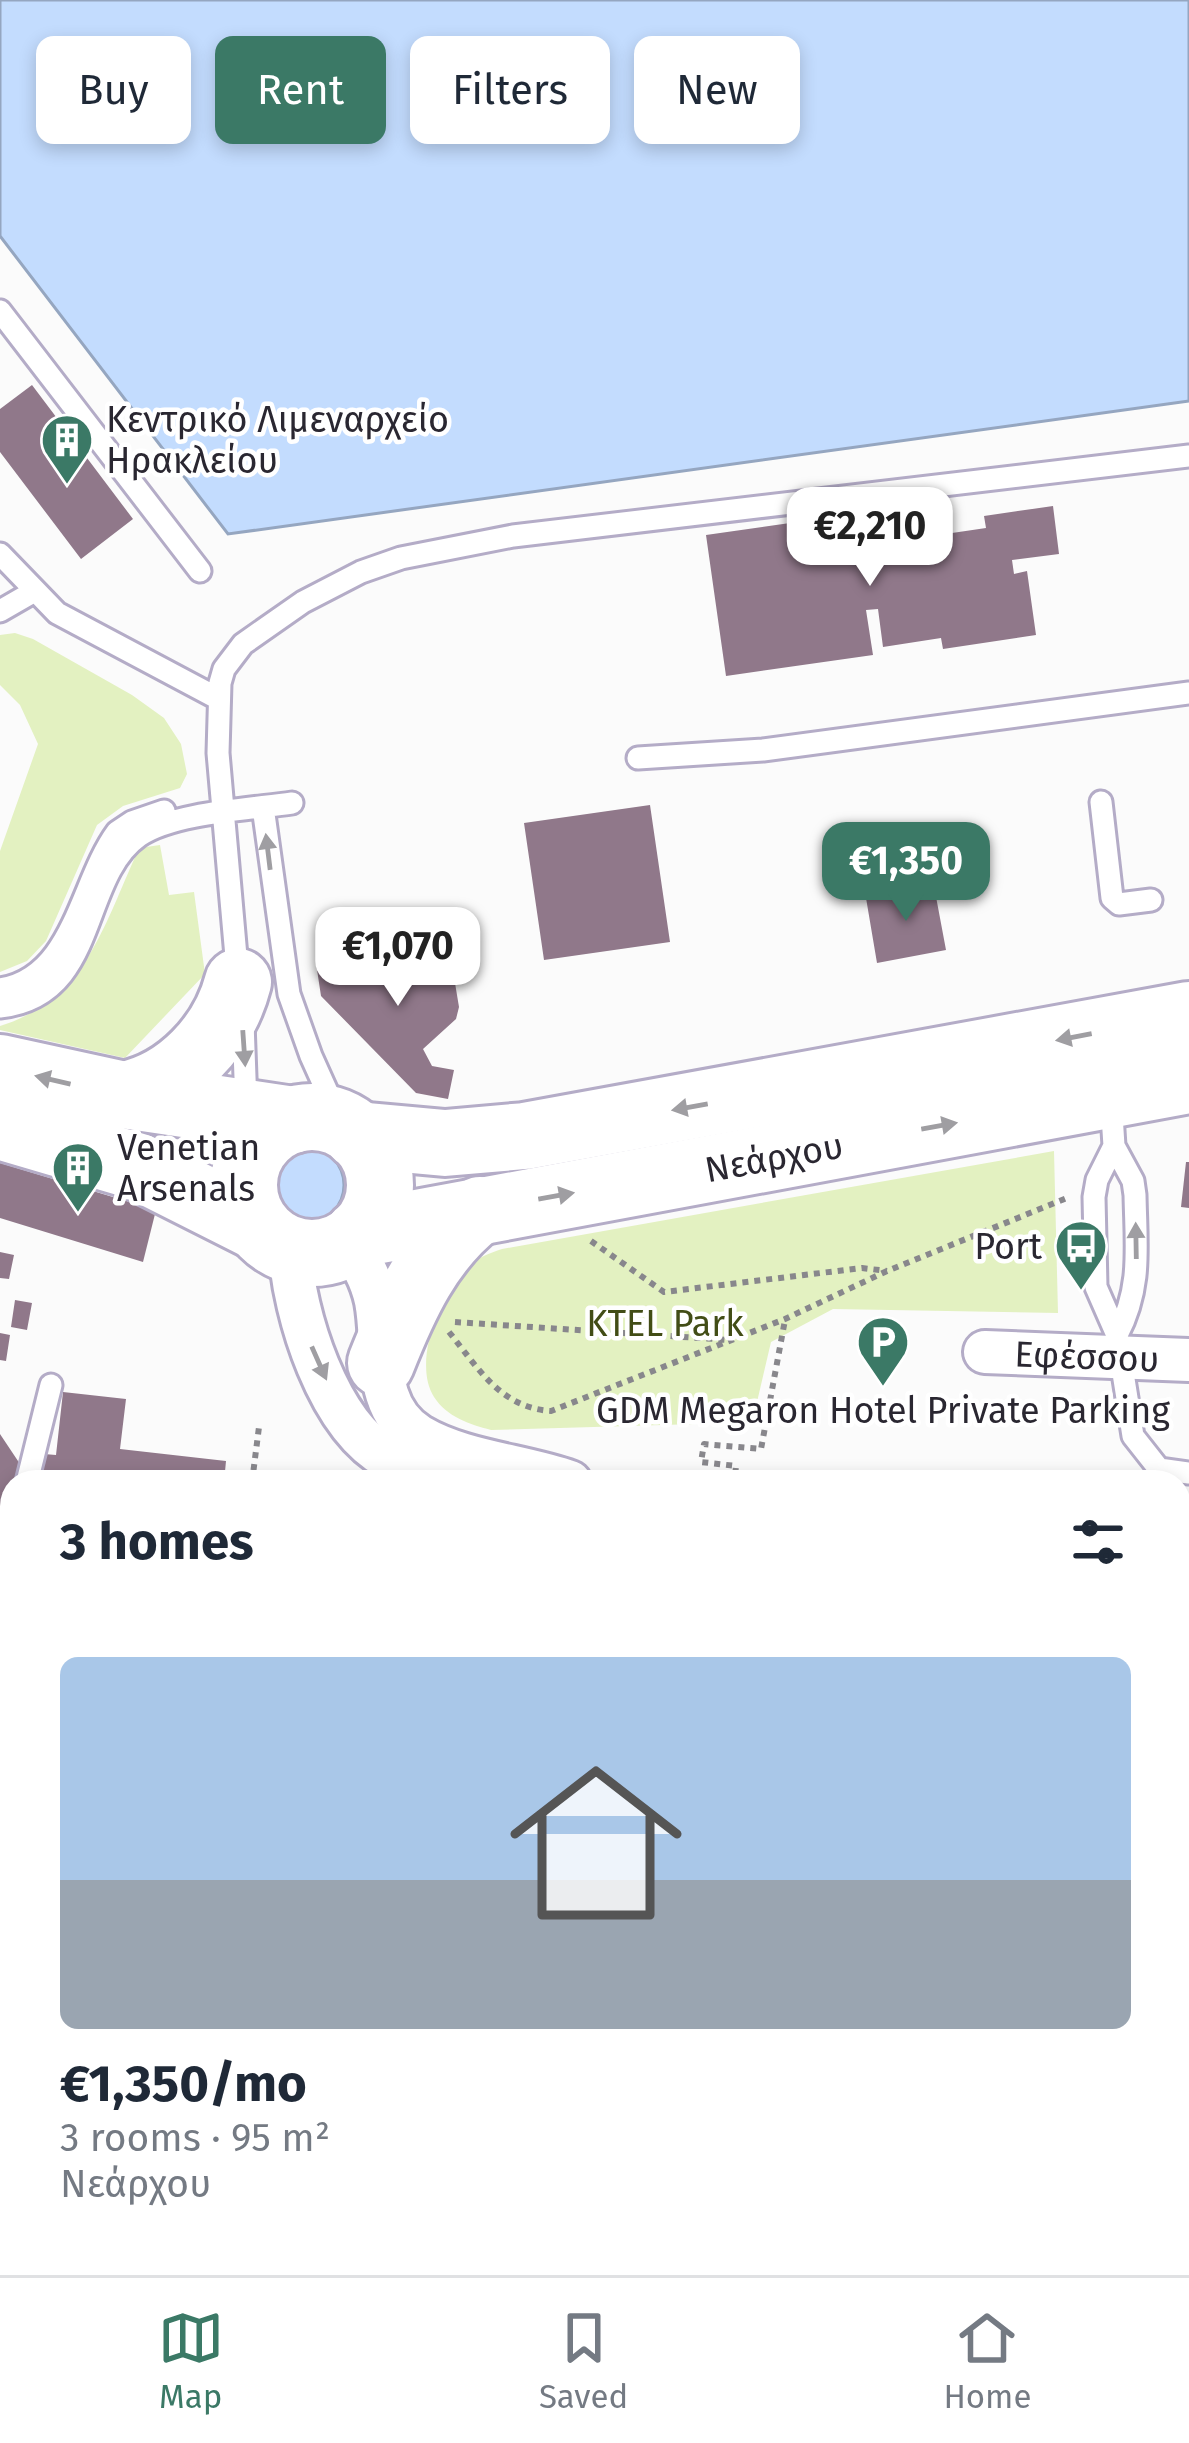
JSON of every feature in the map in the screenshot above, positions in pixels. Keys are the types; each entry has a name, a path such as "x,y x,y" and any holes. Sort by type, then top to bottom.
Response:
{"main road":[{"path":"124,1095 158,1083 191,1059 225,1019 238,982"},
{"name":"Νεάρχου","path":"0,1068 124,1095 445,1143 525,1136 1189,1015"},
{"name":"Νεάρχου","path":"314,1239 480,1210 1113,1120 1189,1080"},
{"path":"0,1126 156,1174 314,1239 374,1214 379,1189 377,1164 320,1127 268,1133 247,1164 244,1192 314,1239"},
{"path":"382,1363 426,1266 443,1240 480,1210"}],"street":[{"path":"436,1470 394,1461 350,1424 305,1330 314,1239 365,1266 376,1299 390,1406 419,1436 458,1452 536,1470"},
{"name":"Εφέσσου","path":"985,1352 1118,1346 1189,1360"}],"lane":[{"path":"0,311 200,571"},
{"path":"320,1127 238,982 218,698 224,669 257,631 361,572 421,553 513,536 1189,456"},
{"path":"0,554 68,620 218,698"},
{"path":"0,611 34,592"},
{"path":"638,758 733,753 1189,693"},
{"path":"1101,802 1112,898 1119,904 1151,900"},
{"path":"0,1007 37,996 62,973 113,870 136,838 162,824 292,803"},
{"path":"263,807 289,994 311,1056 320,1127"},
{"path":"0,989 28,980 50,961 120,829 174,808 224,811"},
{"path":"1113,1120 1094,1197 1096,1287 1118,1346 1133,1436 1144,1454 1166,1470"},
{"path":"1113,1120 1135,1195 1136,1287 1118,1346"},
{"path":"30,1470 51,1385"}],"path":[{"path":"735,1340 440,1321 495,1388 515,1404 550,1411 735,1340 1060,1198 1094,1197"},
{"path":"581,1229 664,1292 862,1268 887,1270"},
{"path":"736,1470 736,1466 701,1462 704,1444 760,1449 785,1319"},
{"path":"254,1470 259,1427"}],"green space":[{"path":"15,633 132,695 164,718 181,744 187,774 180,788 123,806 97,825 46,941 27,961 0,972 0,851 38,744 20,705 0,685 0,635"},
{"path":"160,845 169,895 194,892 205,974 125,1058 0,1030 52,999 71,980 101,934 136,855"},
{"name":"KTEL Park","path":"1054,1151 1058,1313 833,1309 771,1342 753,1419 491,1430 445,1410 428,1383 428,1347 439,1310 468,1266 493,1252"}],"water":[{"path":"0,0 1189,0 1189,401 228,534 0,236"},
{"path":"306,1147 333,1158 344,1185 333,1212 306,1223 279,1212 268,1185 279,1158"}],"building":[{"name":"Κεντρικό Λιμεναρχείο Ηρακλείου","path":"32,385 133,519 81,559 0,452 0,409"},
{"path":"1053,506 1059,554 1012,560 1014,574 1027,571 1036,635 943,649 941,638 883,647 878,609 866,610 873,655 726,676 706,535 853,514 857,547 986,528 984,516"},
{"path":"650,805 670,942 544,960 524,823"},
{"path":"934,886 946,950 877,963 866,898"},
{"path":"449,947 459,1007 456,1019 423,1049 432,1066 454,1070 448,1099 416,1093 321,996 316,963"},
{"path":"1189,1162 1189,1208 1181,1207"},
{"name":"Venetian Arsenals","path":"0,1163 156,1210 143,1262 0,1218"},
{"path":"0,1252 14,1255 9,1279 0,1278"},
{"path":"15,1300 32,1303 27,1330 11,1327"},
{"path":"0,1333 10,1335 6,1361 0,1360"},
{"path":"63,1392 126,1399 120,1449 226,1461 225,1470 42,1470 44,1454 56,1455"},
{"path":"0,1434 24,1470 0,1470"}],"place":[{"name":"Κεντρικό Λιμεναρχείο Ηρακλείου","path":"67,486"},
{"name":"Venetian Arsenals","path":"78,1214"},
{"name":"Port","path":"1081,1292"},
{"name":"GDM Megaron Hotel Private Parking","path":"883,1388"}]}
